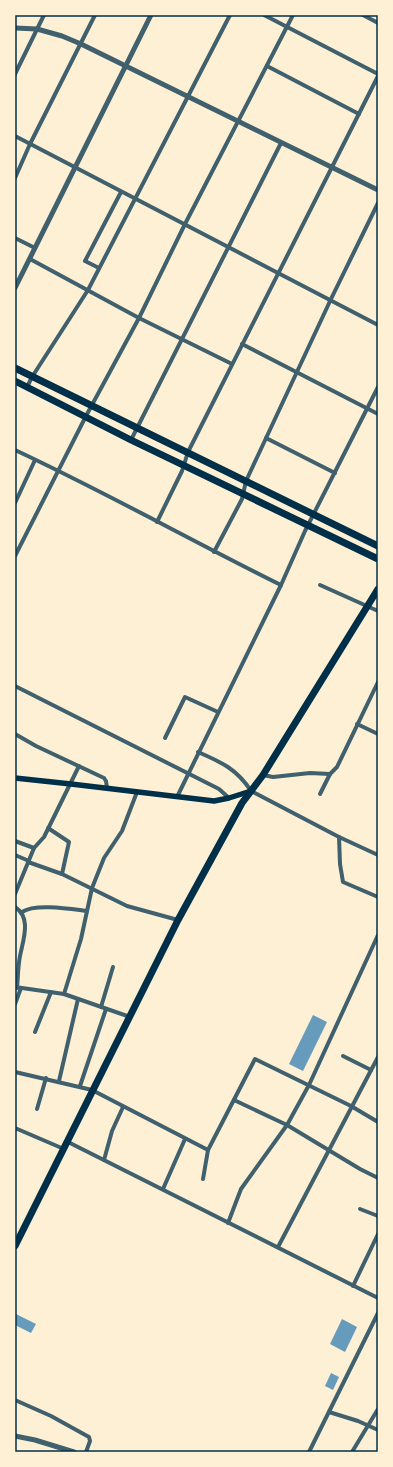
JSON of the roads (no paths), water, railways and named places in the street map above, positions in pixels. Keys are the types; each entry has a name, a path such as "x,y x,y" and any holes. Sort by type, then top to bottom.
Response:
{"highway":[{"path":"15,368 378,546"},
{"path":"15,381 132,440 378,559"},
{"path":"15,1246 178,920 242,803 263,775 366,606 378,589"}],"main road":[{"path":"15,778 214,801 251,791"}],"street":[{"path":"15,74 44,15"},
{"path":"15,178 30,144 96,15"},
{"path":"15,288 151,15"},
{"path":"27,387 88,290 187,95 230,15"},
{"path":"157,522 184,465 188,452 378,75 264,15"},
{"path":"15,556 57,471 139,318 185,224 293,15"},
{"path":"363,15 378,23"},
{"path":"15,28 37,29 62,36 81,44 378,190"},
{"path":"267,66 359,114"},
{"path":"15,136 75,166 134,199 185,224 278,274 331,299 378,324"},
{"path":"132,440 281,143"},
{"path":"99,268 86,261 121,192"},
{"path":"214,552 242,499 242,493 246,481 331,299 378,203"},
{"path":"15,238 35,248"},
{"path":"30,259 139,318 232,364"},
{"path":"242,344 378,414"},
{"path":"177,797 281,585 308,526 378,387"},
{"path":"266,438 335,473"},
{"path":"15,450 281,585"},
{"path":"15,503 35,460"},
{"path":"320,585 378,611"},
{"path":"320,794 330,774 336,767 378,682"},
{"path":"15,686 219,788 228,798"},
{"path":"166,738 185,697 218,712"},
{"path":"357,724 378,734"},
{"path":"15,734 36,746 104,778 108,788"},
{"path":"198,752 226,764 245,782 251,791 378,856"},
{"path":"15,894 34,848 48,828 79,766"},
{"path":"263,775 273,777 310,773 330,774"},
{"path":"64,994 81,939 92,888 104,858 122,831 137,792"},
{"path":"48,828 69,842 62,874"},
{"path":"339,837 340,864 343,882 378,897"},
{"path":"15,841 34,848"},
{"path":"15,855 29,862 62,874 127,906 178,920"},
{"path":"15,907 22,912 24,922 24,936 19,958 18,988 15,1004"},
{"path":"22,912 27,909 58,908 87,911"},
{"path":"228,1222 241,1189 287,1125 309,1085 378,935"},
{"path":"80,1086 104,1008 112,967"},
{"path":"18,988 64,994 130,1016"},
{"path":"35,1032 51,992"},
{"path":"59,1081 78,999"},
{"path":"343,1056 371,1070"},
{"path":"278,1247 378,1057"},
{"path":"203,1180 208,1150 255,1059 351,1106 378,1122"},
{"path":"15,1072 59,1081 92,1090 208,1150"},
{"path":"37,1109 46,1078"},
{"path":"234,1100 287,1125 360,1169 378,1178"},
{"path":"104,1160 112,1131 123,1107"},
{"path":"15,1128 64,1149"},
{"path":"163,1189 185,1139"},
{"path":"68,1142 378,1298"},
{"path":"360,1209 378,1216"},
{"path":"353,1286 378,1234"},
{"path":"309,1452 378,1313"},
{"path":"15,1400 51,1416 89,1437 90,1441 86,1452"},
{"path":"352,1452 378,1409"},
{"path":"329,1412 378,1430"},
{"path":"15,1436 35,1440 74,1452"}],"water":[{"path":"313,1015 327,1022 303,1071 289,1064"},
{"path":"16,1314 36,1324 31,1333 15,1325"},
{"path":"342,1319 357,1327 345,1352 330,1344"},
{"path":"331,1373 339,1377 333,1390 325,1386"}]}
